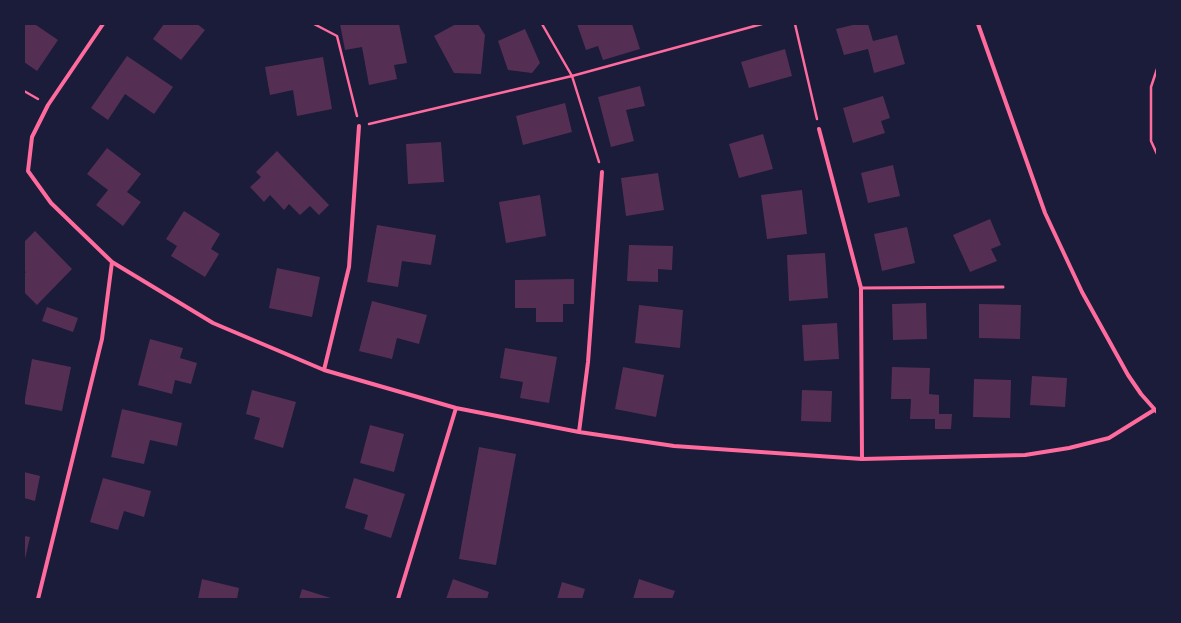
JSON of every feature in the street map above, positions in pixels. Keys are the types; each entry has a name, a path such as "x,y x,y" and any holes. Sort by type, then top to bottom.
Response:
{"street":[{"path":"103,24 48,104 32,137 26,172 51,203 112,262 213,323 324,370 456,408 579,432 674,446 862,460 1025,454 1069,448 1109,438 1156,411 1141,394 1128,375 1082,292 1044,213 978,24"},
{"path":"324,370 349,267 359,126"},
{"path":"819,129 862,288 862,460"},
{"path":"579,432 588,362 602,172"},
{"path":"38,599 102,339 112,262"},
{"path":"398,599 456,408"}],"lane":[{"path":"862,288 1003,287"}],"path":[{"path":"314,24 337,36 359,126 572,76 762,24"},
{"path":"542,24 572,76 602,172"},
{"path":"795,24 819,129"},
{"path":"1157,68 1151,87 1151,141 1157,154"},
{"path":"24,91 48,104"}],"building":[{"path":"24,24 37,24 36,25 58,40 37,71 24,62"},
{"path":"164,24 197,24 205,30 181,60 153,39"},
{"path":"340,24 399,24 407,63 394,65 397,79 369,85 362,47 345,50"},
{"path":"456,24 478,24 485,35 481,74 454,73 434,36"},
{"path":"577,24 632,24 640,49 603,60 598,46 586,50"},
{"path":"857,24 868,24 873,41 897,35 905,64 874,73 868,49 844,55 836,29"},
{"path":"525,29 540,63 532,73 508,70 498,41"},
{"path":"785,49 792,76 749,88 741,62"},
{"path":"127,56 173,87 154,114 125,94 108,120 91,108"},
{"path":"323,57 332,109 297,116 293,90 270,95 265,67"},
{"path":"640,86 645,106 626,110 634,141 611,147 598,97"},
{"path":"883,96 890,118 881,121 885,133 853,143 843,108"},
{"path":"565,103 572,132 523,145 516,116"},
{"path":"763,134 773,169 739,178 729,144"},
{"path":"441,142 444,182 408,184 406,144"},
{"path":"107,148 141,174 127,192 141,202 123,226 96,205 108,190 87,174"},
{"path":"277,151 329,205 319,215 310,206 300,215 289,204 284,210 270,195 264,202 250,187 261,177 256,172"},
{"path":"893,165 900,196 868,203 861,173"},
{"path":"658,173 664,210 626,216 621,178"},
{"path":"802,190 807,234 767,239 761,195"},
{"path":"540,195 546,236 506,243 499,202"},
{"path":"184,211 220,234 211,249 219,254 205,277 171,256 177,246 166,239"},
{"path":"990,219 1001,245 991,249 997,261 970,272 953,235"},
{"path":"377,225 436,235 431,265 402,261 398,287 367,282"},
{"path":"907,227 915,263 882,271 874,234"},
{"path":"35,231 72,269 37,305 24,292 24,274 26,272 24,271 24,242"},
{"path":"629,245 673,246 672,270 658,269 658,282 627,281"},
{"path":"825,253 828,298 789,301 787,255"},
{"path":"277,268 320,277 312,317 269,308"},
{"path":"574,279 574,304 563,304 563,322 536,322 536,308 515,308 515,280"},
{"path":"372,301 427,315 419,344 397,338 392,359 359,351"},
{"path":"926,303 927,339 893,340 892,304"},
{"path":"979,304 1021,305 1020,339 979,338"},
{"path":"639,305 683,310 680,348 635,343"},
{"path":"47,307 78,318 73,332 42,321"},
{"path":"837,323 839,359 804,361 802,325"},
{"path":"150,339 183,348 180,358 197,363 191,384 175,380 172,394 138,385"},
{"path":"505,348 557,357 549,403 520,398 523,382 500,378"},
{"path":"32,359 71,367 62,411 24,404"},
{"path":"623,367 664,375 656,417 615,409"},
{"path":"892,367 930,368 929,394 939,395 939,414 952,414 951,429 935,429 935,419 910,419 911,399 891,399"},
{"path":"1032,376 1067,378 1065,407 1030,405"},
{"path":"974,379 1011,380 1010,418 973,417"},
{"path":"252,390 296,402 283,448 254,439 260,418 246,414"},
{"path":"802,390 832,391 831,422 801,421"},
{"path":"122,409 182,423 177,446 150,440 144,464 111,457"},
{"path":"370,425 404,434 394,472 360,463"},
{"path":"479,447 516,454 496,565 459,559"},
{"path":"24,472 40,476 35,501 24,498"},
{"path":"103,478 151,491 144,517 124,511 118,530 90,522"},
{"path":"354,478 405,494 391,538 364,529 368,515 345,508"},
{"path":"24,536 30,537 25,559 24,559"},
{"path":"202,579 239,588 237,599 198,599"},
{"path":"453,579 489,592 487,599 446,599"},
{"path":"639,579 675,591 672,599 633,599"},
{"path":"562,582 585,589 582,599 557,599"},
{"path":"302,589 334,599 299,599"}]}
